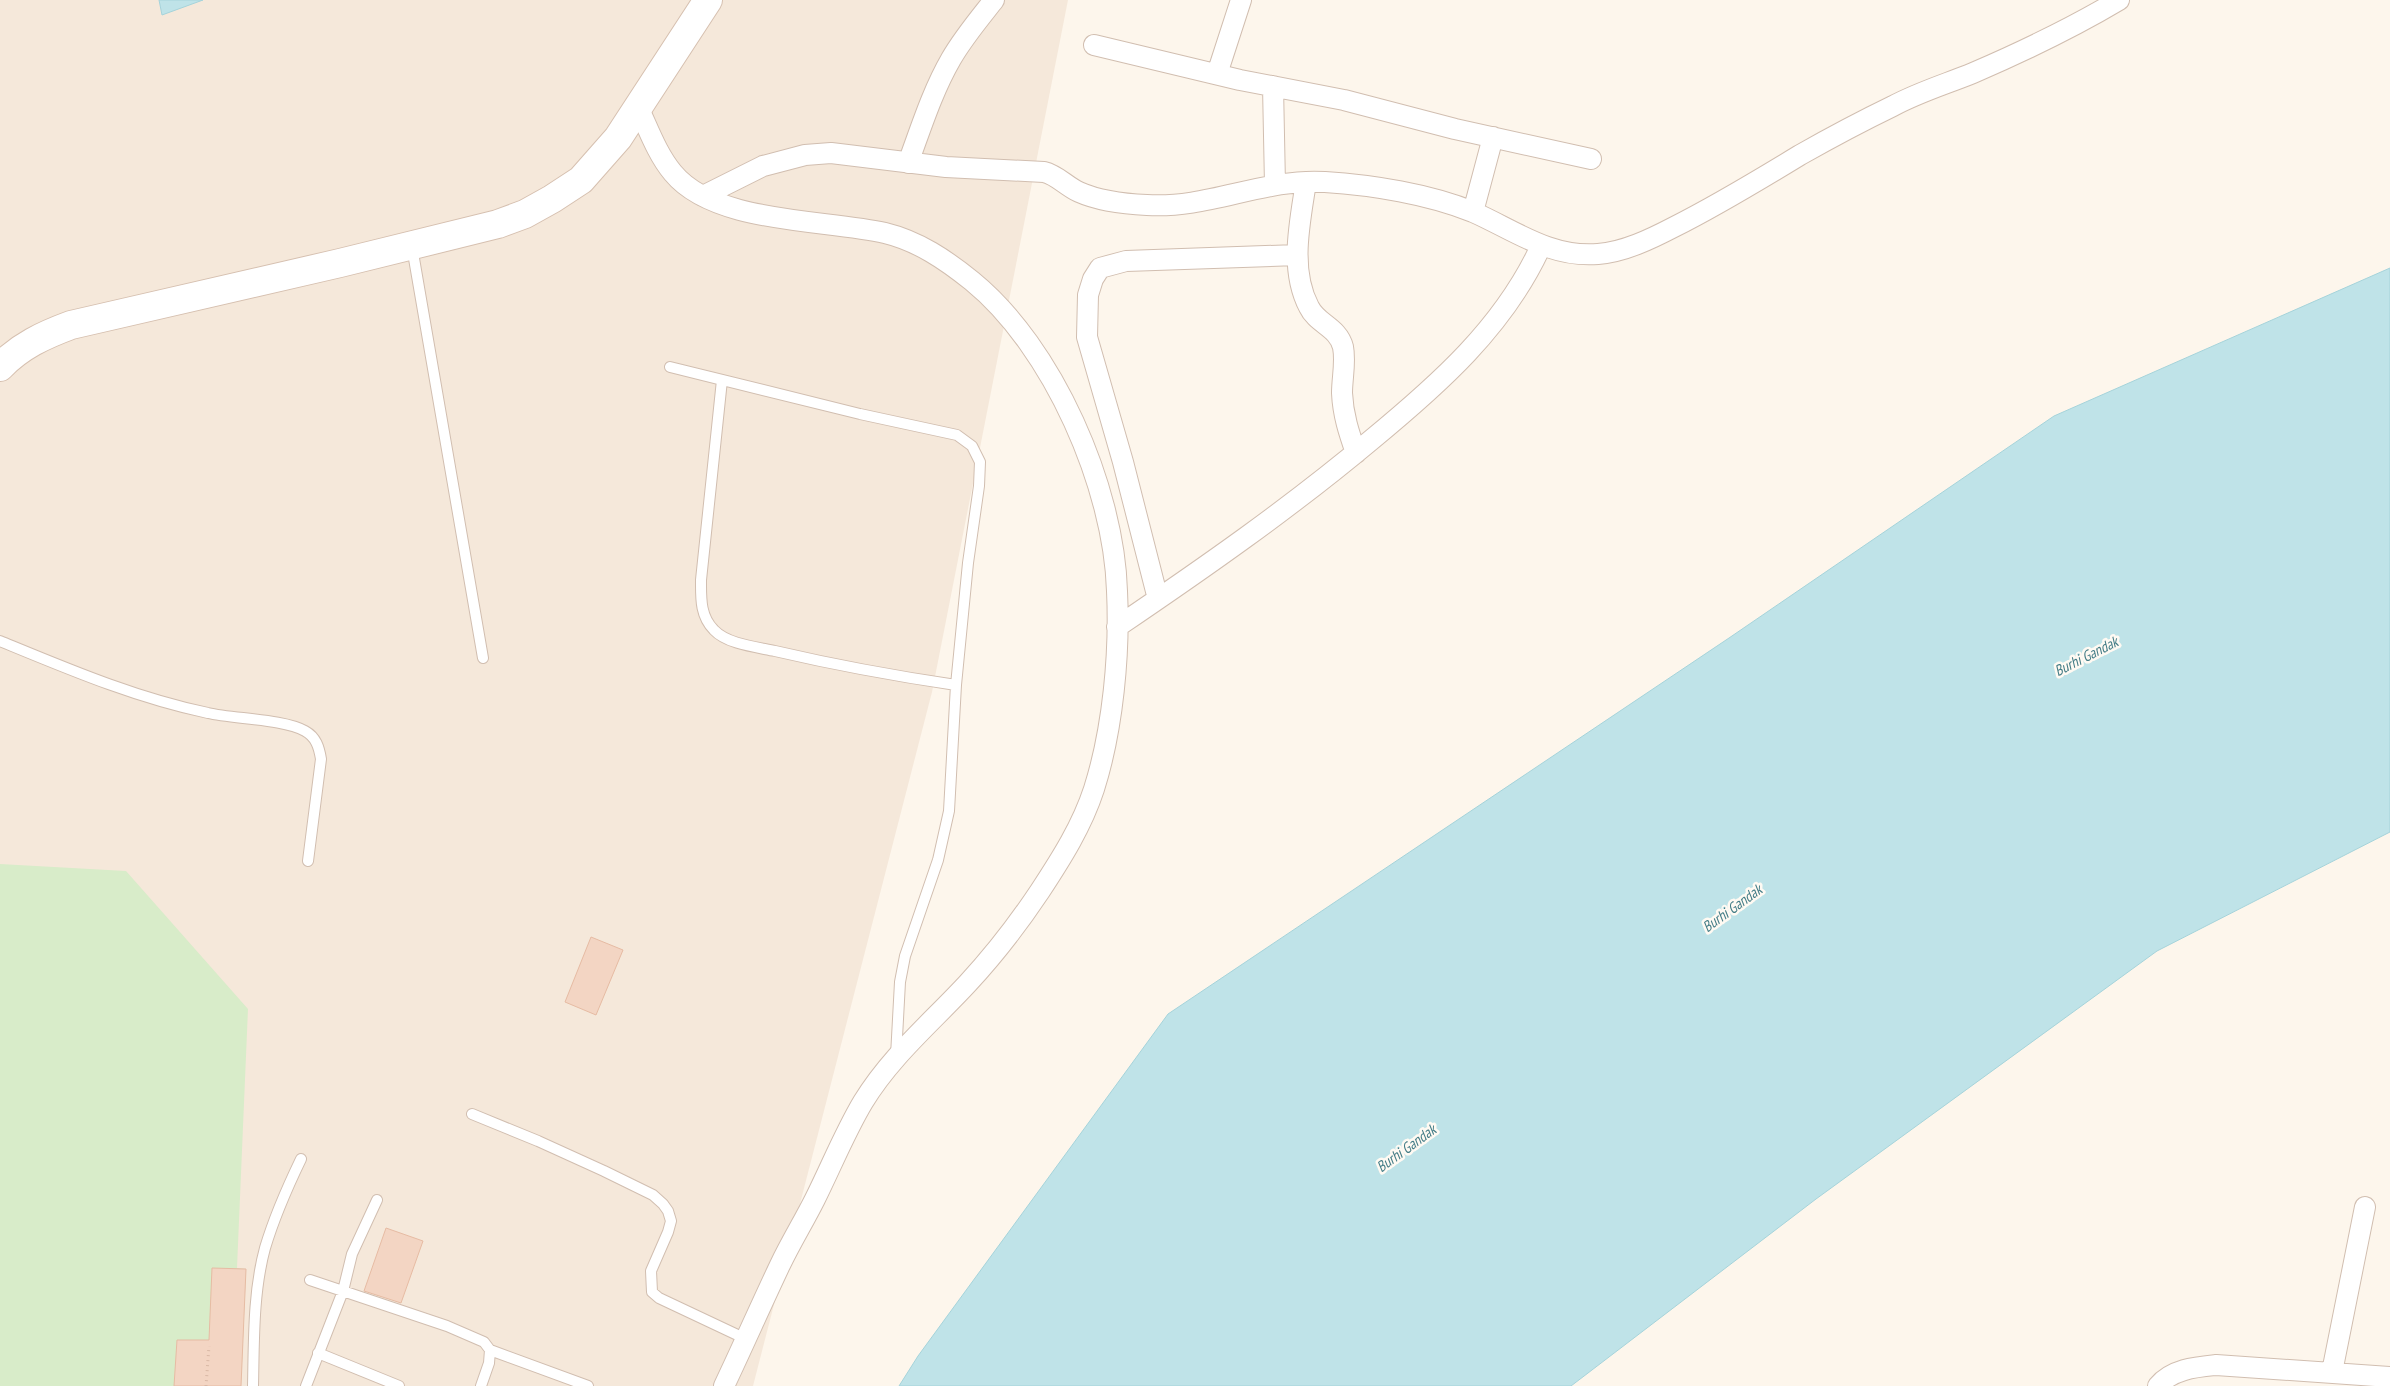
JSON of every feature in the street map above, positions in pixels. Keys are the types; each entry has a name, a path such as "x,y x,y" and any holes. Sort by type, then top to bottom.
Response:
{"street":[{"path":"1,363 46,334 71,325 412,246 498,224 525,214 552,200 581,180 601,159 708,0"},
{"path":"908,163 930,104 950,61 964,38 994,0"},
{"path":"1216,74 1241,0"},
{"path":"703,196 763,166 805,155 831,153 946,167 1044,172 1051,174 1082,193 1097,198 1151,206 1214,199 1275,185 1306,182 1364,185 1409,194 1472,212 1541,246 1564,252 1598,254 1626,248 1657,236 1729,198 1804,153 1890,107 1916,94 1970,74 2042,42 2076,26 2119,0"},
{"path":"1094,45 1216,74 1344,100 1591,159"},
{"path":"1273,86 1275,185"},
{"path":"638,106 672,172 688,188 714,201 752,213 878,232 912,242 950,265 983,290 1030,344 1049,375 1084,446 1106,516 1117,588 1117,626 1113,688 1104,746 1095,787 1080,826 1008,937 967,984 896,1058 864,1099 781,1262 724,1386"},
{"path":"1472,212 1493,137"},
{"path":"1306,182 1297,255 1301,286 1309,308 1339,337 1343,348 1344,412 1356,453"},
{"path":"1117,626 1224,554 1329,476 1430,389 1493,325 1527,276 1541,246"},
{"path":"1158,599 1124,462 1087,337 1088,295 1092,279 1100,268 1126,261 1297,255"},
{"path":"2332,1372 2365,1207"},
{"path":"2158,1386 2175,1372 2194,1367 2216,1365 2390,1377"}],"lane":[{"path":"412,246 483,658"},
{"path":"670,367 860,414 957,435 972,446 980,462 981,472 968,563 956,685 951,781 945,834 905,956 900,982 896,1058"},
{"path":"722,380 701,580 705,619 715,631 736,641 832,665 956,685"},
{"path":"0,641 125,691 208,713 289,725 309,734 318,745 321,759 308,861"},
{"path":"472,1114 547,1144 653,1195 668,1211 671,1221 651,1271 652,1292 659,1298 746,1339"},
{"path":"253,1386 256,1313 265,1250 285,1193 301,1159"},
{"path":"306,1386 343,1291 352,1254 377,1200"},
{"path":"310,1280 475,1336 484,1342 490,1350 588,1386"},
{"path":"481,1386 489,1362 490,1350"},
{"path":"318,1353 399,1386"}],"path":[{"path":"206,1386 209,1346"}],"shaded area":[{"path":"0,0 1068,0 932,692 753,1386 0,1386"}],"green space":[{"path":"0,864 126,871 248,1009 237,1268 246,1269 241,1386 0,1386"}],"water":[{"path":"159,0 203,0 162,15"},
{"name":"Burhi Gandak","path":"2390,268 2390,832 2157,951 1816,1199 1571,1386 899,1386 918,1356 1168,1014 1729,638 2054,416"}],"building":[{"path":"591,937 623,950 596,1015 565,1002"},
{"path":"386,1228 423,1241 401,1303 364,1291"},
{"path":"212,1268 246,1269 241,1386 174,1386 177,1340 209,1340"}]}
